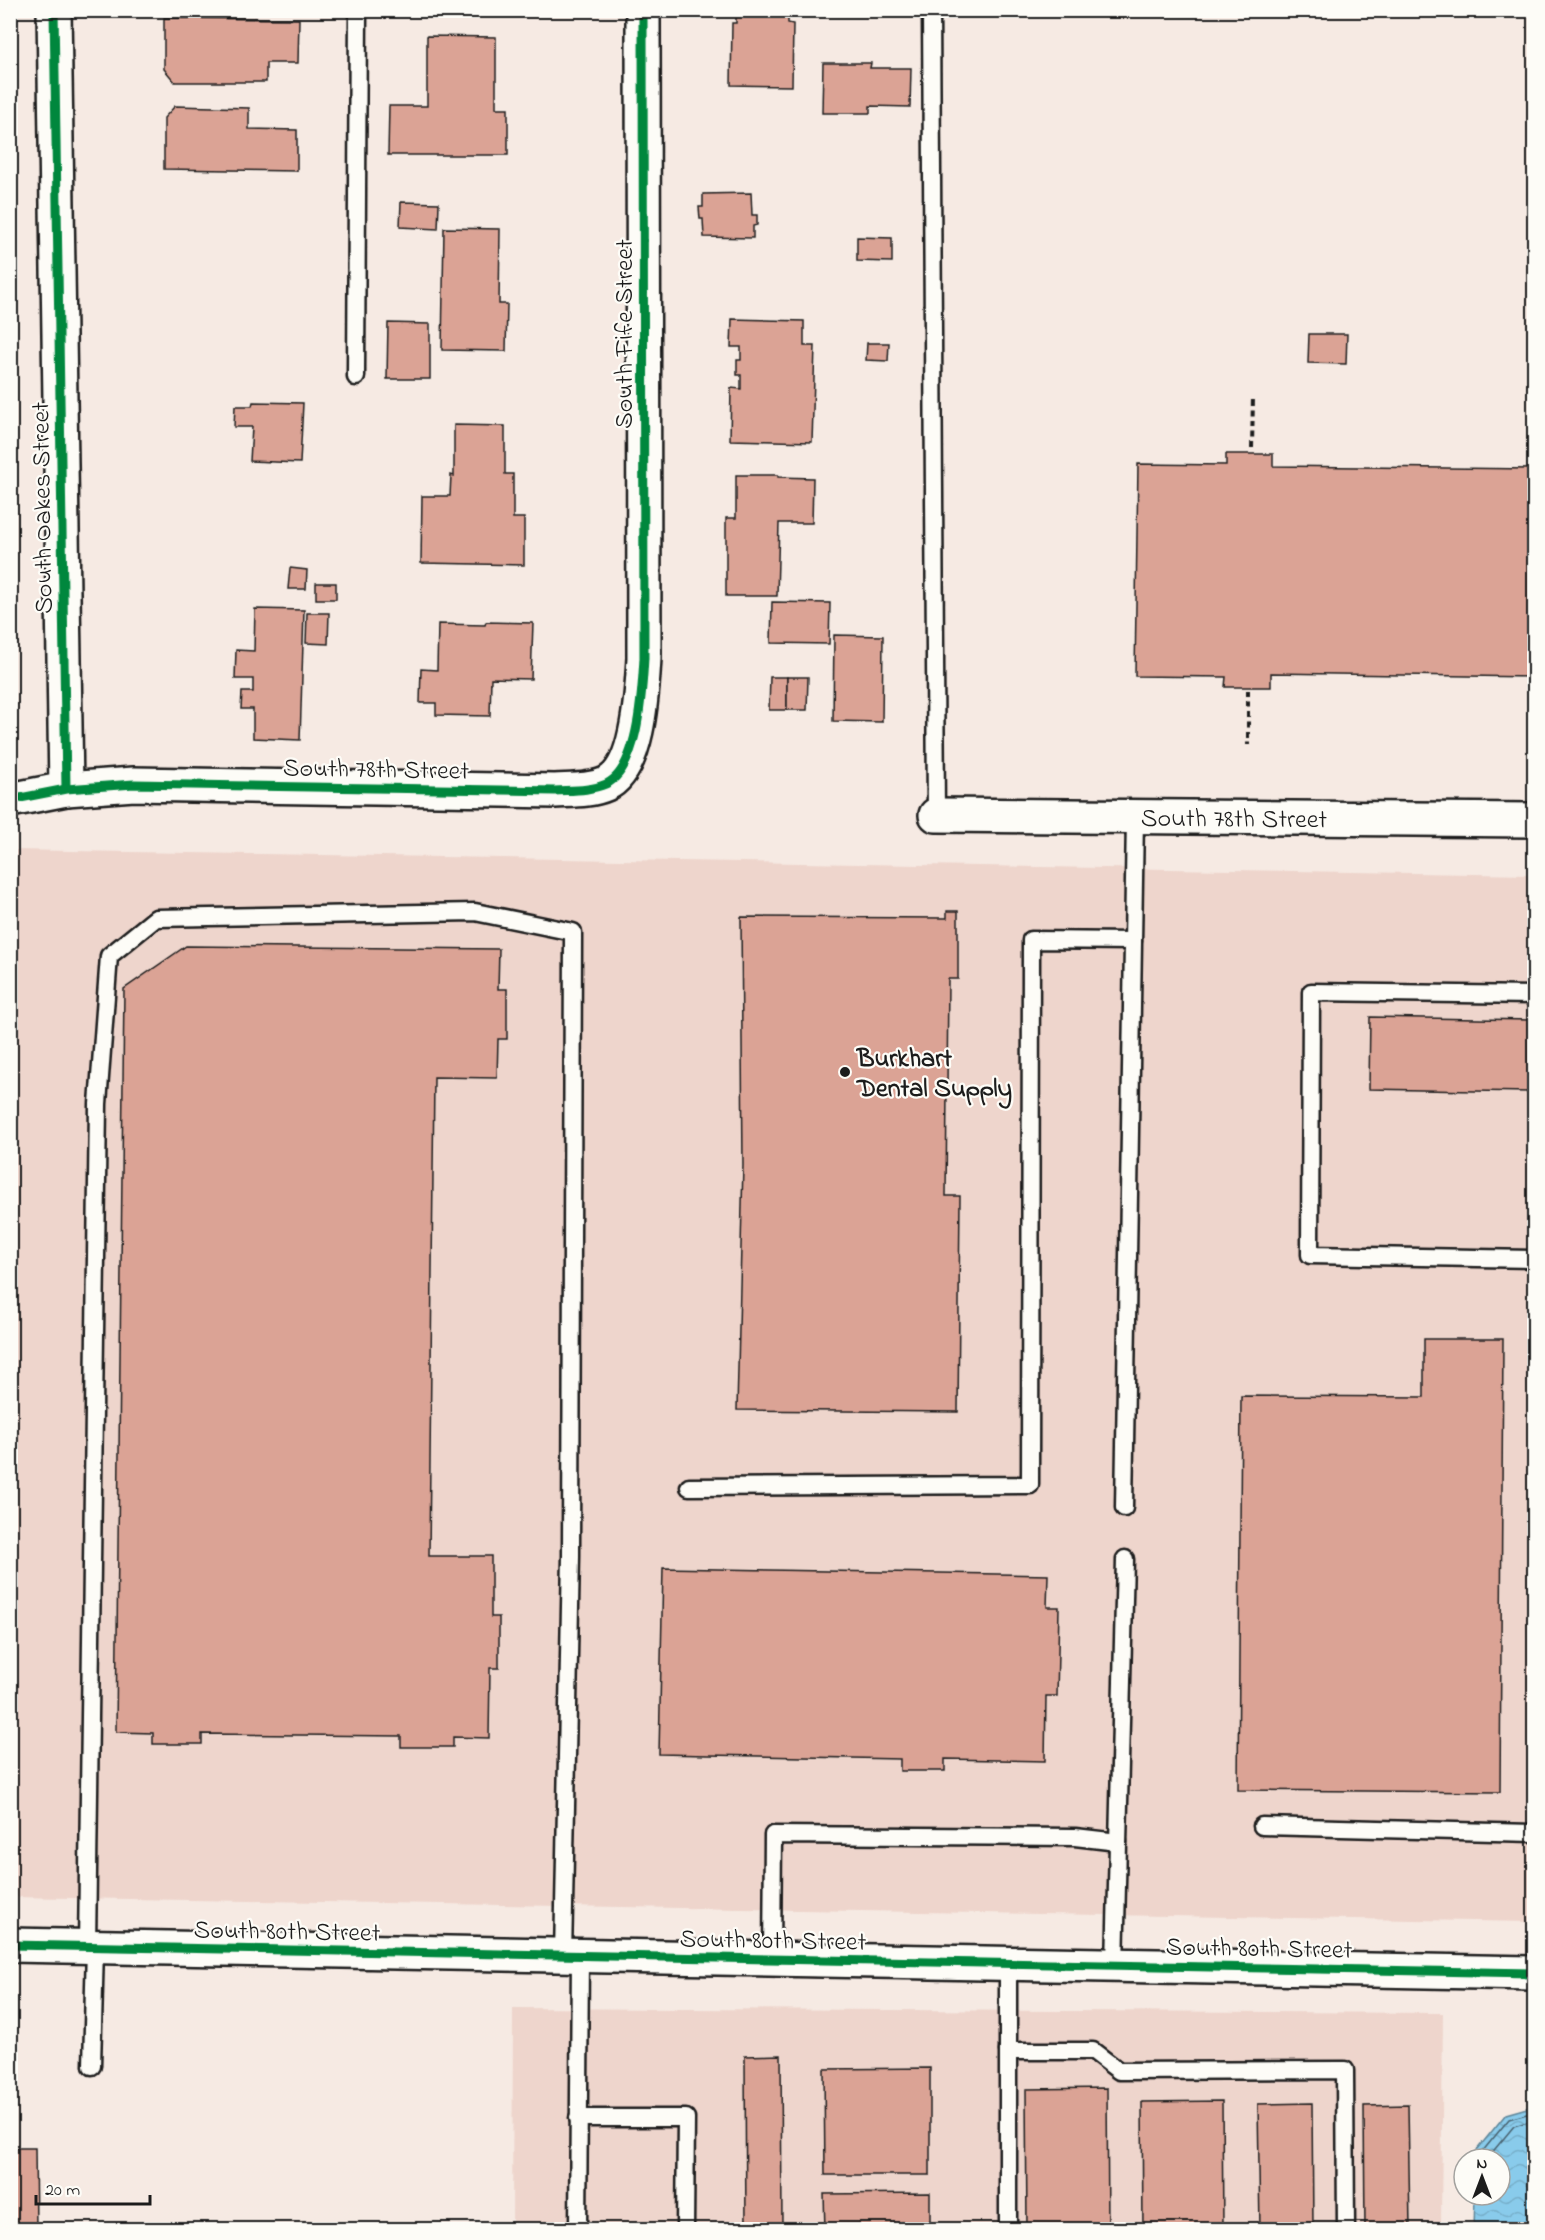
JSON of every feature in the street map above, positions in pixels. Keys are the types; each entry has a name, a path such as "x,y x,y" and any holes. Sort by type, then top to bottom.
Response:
{"street":[{"name":"South Oakes Street","path":"54,10 66,789"},
{"name":"South Fife Street","path":"644,10 644,658"},
{"name":"South 78th Street","path":"10,800 66,789 134,784 543,790 596,787 615,778 628,755 639,710 644,658"},
{"name":"South 78th Street","path":"936,815 1534,820"},
{"name":"South 80th Street","path":"10,1945 1534,1973"}],"lane":[{"path":"356,377 358,10"},
{"path":"931,10 936,815"},
{"path":"1124,1508 1135,816"},
{"path":"92,2066 90,1635 98,1104 109,956 156,918 475,912 573,932 571,1956 578,2118 578,2229"},
{"path":"689,1487 1030,1485 1031,940 1133,941"},
{"path":"1534,995 1311,992 1310,1231 1310,1255 1534,1259"},
{"path":"1115,1966 1125,1560"},
{"path":"1262,1826 1534,1833"},
{"path":"772,1959 773,1835 1075,1837 1118,1842"},
{"path":"1008,1964 1008,2229"},
{"path":"1008,2051 1093,2051 1119,2072 1345,2070 1346,2229"},
{"path":"578,2118 686,2118 685,2229"}],"path":[{"path":"1252,448 1253,397"},
{"path":"1248,690 1248,745"}],"shaded area":[{"path":"11,850 1534,875 1534,1922 11,1897"},
{"path":"513,2008 1443,2013 1441,2229 512,2230"}],"water":[{"path":"1534,2106 1534,2229 1474,2229 1475,2207 1512,2207 1512,2147 1479,2147 1506,2114"}],"building":[{"path":"736,10 788,10 788,23 793,24 792,86 731,85 732,23 736,23"},
{"path":"164,18 299,19 298,63 266,63 266,82 175,82 164,69"},
{"path":"427,36 496,37 496,108 508,108 508,155 388,155 389,106 427,106"},
{"path":"823,63 871,63 870,68 911,68 910,107 870,106 870,113 822,113"},
{"path":"175,106 249,108 249,129 297,130 297,171 164,169 164,118"},
{"path":"751,193 752,215 757,215 757,225 753,226 753,238 704,237 703,219 700,219 699,207 703,207 703,194"},
{"path":"401,202 439,203 438,229 400,227"},
{"path":"444,228 500,229 499,304 507,304 506,351 442,350"},
{"path":"857,237 892,238 892,262 857,261"},
{"path":"732,319 804,321 804,346 815,346 812,442 730,440 731,388 741,389 741,375 737,375 737,360 741,360 741,347 731,347"},
{"path":"388,323 430,324 430,379 387,379"},
{"path":"1309,334 1347,334 1346,364 1308,363"},
{"path":"867,343 889,343 888,361 866,360"},
{"path":"253,402 303,403 300,463 250,461 252,427 234,427 235,406 252,406"},
{"path":"454,425 505,426 505,474 513,474 513,518 524,518 524,565 421,563 422,496 450,496 451,475 454,476"},
{"path":"1226,454 1273,454 1273,466 1534,469 1534,677 1271,673 1271,687 1225,687 1226,677 1135,676 1138,464 1226,465"},
{"path":"736,475 813,478 812,523 779,523 777,596 726,596 726,518 736,518"},
{"path":"290,568 307,570 306,589 288,589"},
{"path":"316,583 336,583 336,599 316,599"},
{"path":"772,602 830,603 829,644 771,643"},
{"path":"255,609 304,610 300,740 253,738 253,709 241,709 242,692 253,692 253,679 235,679 236,650 254,651"},
{"path":"307,613 329,613 328,644 306,643"},
{"path":"486,622 533,623 531,679 491,678 490,716 436,715 436,703 420,703 421,669 437,670 438,624 485,625"},
{"path":"834,635 883,636 882,722 833,721"},
{"path":"770,677 787,677 787,710 769,710"},
{"path":"787,677 808,677 807,710 787,710"},
{"name":"Burkhart Dental Supply","path":"947,911 958,911 958,979 948,979 946,1196 960,1196 958,1412 737,1410 743,1165 741,917 947,918"},
{"path":"186,946 499,949 498,989 507,989 507,1039 498,1039 497,1078 434,1077 429,1556 491,1556 491,1617 499,1617 499,1668 490,1668 489,1738 453,1737 453,1747 401,1747 401,1736 202,1734 202,1744 153,1744 153,1733 116,1732 124,989"},
{"path":"1370,1017 1530,1020 1528,1092 1369,1089"},
{"path":"1424,1339 1503,1339 1500,1792 1238,1790 1241,1396 1424,1397"},
{"path":"663,1568 1048,1575 1047,1607 1059,1607 1057,1696 1046,1696 1045,1761 945,1759 945,1771 900,1771 900,1759 659,1754"},
{"path":"781,2055 782,2230 746,2230 745,2056"},
{"path":"930,2068 930,2175 825,2175 824,2069"},
{"path":"1107,2088 1108,2230 1027,2230 1026,2089"},
{"path":"1222,2101 1223,2230 1143,2230 1142,2102"},
{"path":"1312,2103 1313,2230 1260,2230 1258,2104"},
{"path":"1408,2105 1410,2230 1365,2230 1364,2106"},
{"path":"10,2148 35,2148 36,2230 10,2230"},
{"path":"930,2193 930,2230 825,2230 824,2194"}],"cycle path":[{"path":"54,10 66,789"},
{"path":"10,800 66,789 134,784 581,790 606,784 617,776 626,762 637,727 644,658 643,10"},
{"path":"10,1945 1534,1973"}],"place":[{"name":"Burkhart Dental Supply","path":"845,1072"}]}
